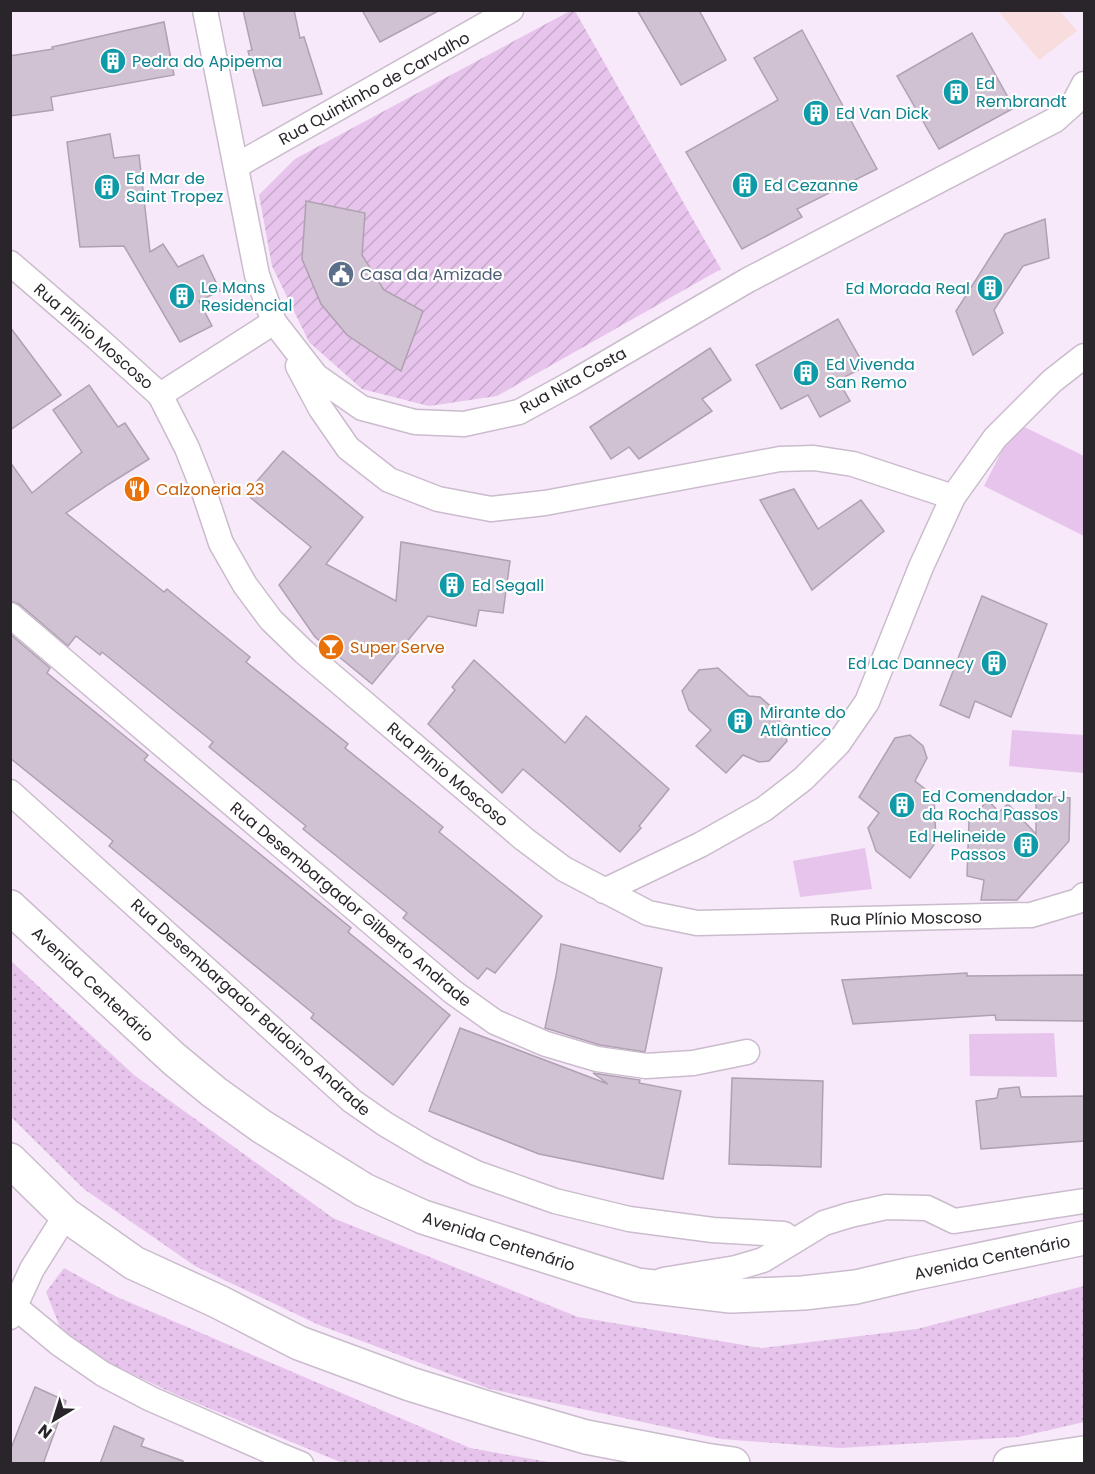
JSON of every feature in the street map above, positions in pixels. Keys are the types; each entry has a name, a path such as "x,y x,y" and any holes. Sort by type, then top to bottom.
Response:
{"main road":[{"name":"Avenida Centenário","path":"10,907 174,1059 214,1092 261,1126 364,1190 423,1217 637,1285 731,1296 813,1292 856,1287 1084,1238"},
{"path":"10,1160 66,1215 134,1263 219,1302 299,1343 410,1384 575,1434 733,1464"},
{"path":"1010,1464 1084,1453"}],"street":[{"name":"Rua Nita Costa","path":"205,10 257,275 274,322 316,376 362,408 415,422 464,424 519,412 748,280 1055,120 1074,103 1084,84"},
{"name":"Rua Quintinho de Carvalho","path":"236,166 512,10"},
{"name":"Rua Plínio Moscoso","path":"10,263 160,395 187,448 221,543 245,585 271,620 304,652 524,839 564,870 648,913 697,923 1031,915 1078,901 1084,895"},
{"path":"160,395 274,322 321,409 348,448 389,480 438,499 491,509 545,503 780,459 814,458 853,464 953,497"},
{"path":"604,891 700,845 764,809 803,779 838,744 867,702 921,567 953,497 995,438 1052,381 1084,356"},
{"name":"Rua Desembargador Gilberto Andrade","path":"10,615 453,992 495,1022 546,1044 597,1059 646,1066 693,1063 747,1052"},
{"name":"Rua Desembargador Baldoino Andrade","path":"10,792 352,1101 429,1150 476,1173 555,1201 629,1219 713,1230 777,1233 784,1234 794,1241"},
{"path":"637,1285 736,1268 763,1260 824,1223 886,1207 927,1208 954,1221 1084,1201"},
{"path":"66,1215 32,1269 12,1311 103,1374 151,1400 302,1464"}],"shaded area":[{"path":"570,11 575,11 721,269 497,396 429,406 362,389 309,342 272,266 259,195 295,159"},
{"path":"998,11 1060,11 1077,31 1039,60"},
{"path":"1016,423 1084,456 1084,536 984,486"},
{"path":"1012,730 1084,735 1084,773 1009,766"},
{"path":"865,848 872,889 800,897 793,861"},
{"path":"11,961 134,1075 333,1218 578,1317 761,1348 917,1329 1084,1286 1084,1422 1019,1437 840,1448 721,1439 490,1389 319,1325 195,1266 84,1189 11,1117"},
{"path":"1054,1033 1057,1077 970,1076 969,1034"},
{"path":"64,1268 117,1297 470,1448 554,1463 343,1463 179,1396 94,1356 60,1327 46,1292"}],"building":[{"path":"243,10 294,10 300,38 304,37 322,94 263,106 248,51 252,50"},
{"path":"362,10 440,10 380,42"},
{"path":"637,10 699,10 726,60 681,85"},
{"name":"Pedra do Apipema","path":"164,22 174,75 51,97 53,110 10,116 10,56 53,49 52,47"},
{"path":"802,30 877,169 797,209 802,217 742,249 686,152 778,100 754,58"},
{"name":"Ed Rembrandt","path":"972,33 1014,108 939,149 897,76"},
{"path":"110,134 114,158 139,155 150,252 163,244 178,267 203,255 220,291 199,301 212,326 180,342 124,246 80,247 67,142"},
{"name":"Casa da Amizade","path":"306,201 365,213 362,255 384,290 423,311 401,371 347,335 321,304 302,259"},
{"name":"Ed Morada Real","path":"1045,219 1049,258 1023,266 994,310 1003,333 973,355 956,311 1005,234"},
{"name":"Ed Vivenda San Remo","path":"838,319 865,367 838,380 850,401 820,417 808,395 781,409 756,365"},
{"path":"10,327 61,395 10,430"},
{"path":"710,348 731,380 702,399 712,411 639,459 629,447 611,459 590,427"},
{"path":"89,385 118,427 125,423 149,459 66,513 164,592 167,589 250,657 246,662 348,744 345,748 443,827 439,832 542,916 495,973 487,968 478,979 403,918 407,913 303,829 306,826 209,747 213,742 102,652 100,655 76,636 68,646 19,604 10,601 10,462 32,493 82,452 53,410"},
{"path":"283,451 363,517 326,564 396,601 401,542 510,561 503,613 479,610 476,626 428,616 372,684 315,637 279,585 311,547 246,494"},
{"path":"794,489 818,529 861,500 884,531 812,590 760,500"},
{"name":"Ed Lac Dannecy","path":"982,596 1047,624 1011,717 975,701 969,718 940,705"},
{"path":"10,634 50,668 47,673 148,755 144,760 351,928 348,932 450,1015 393,1085 311,1018 314,1014 109,846 113,841 10,758"},
{"path":"474,660 565,743 586,716 669,789 639,826 641,828 620,852 523,769 502,793 428,724 455,690 452,687"},
{"name":"Mirante do Atlântico","path":"718,668 749,696 760,697 776,711 787,741 769,761 759,762 743,755 726,773 696,746 711,730 689,710 682,691 699,670"},
{"name":"Ed Comendador J da Rocha Passos","path":"910,735 923,746 927,758 915,781 934,796 936,842 910,878 876,851 868,828 879,813 859,797 895,738"},
{"name":"Ed Helineide Passos","path":"1036,796 1070,798 1069,841 1017,900 981,900 984,880 967,876 969,821 988,800 999,812 1008,804 1036,834"},
{"path":"561,944 662,968 645,1052 600,1045 545,1028"},
{"path":"967,973 967,976 1084,975 1084,1021 996,1020 995,1015 853,1024 842,980"},
{"path":"460,1028 608,1084 593,1073 640,1080 639,1083 681,1091 663,1179 539,1154 429,1111"},
{"path":"732,1078 823,1081 821,1167 729,1164"},
{"path":"1019,1087 1021,1097 1084,1096 1084,1141 981,1149 976,1101 997,1098 999,1089"},
{"path":"35,1387 66,1401 43,1464 10,1464 10,1451"},
{"path":"114,1426 144,1439 141,1446 183,1461 182,1464 100,1464"}],"place":[{"name":"Pedra do Apipema","path":"113,61"},
{"name":"Ed Rembrandt","path":"956,92"},
{"name":"Ed Van Dick","path":"816,113"},
{"name":"Ed Cezanne","path":"745,185"},
{"name":"Ed Mar de Saint Tropez","path":"107,187"},
{"name":"Casa da Amizade","path":"341,274"},
{"name":"Ed Morada Real","path":"990,288"},
{"name":"Le Mans Residencial","path":"182,296"},
{"name":"Ed Vivenda San Remo","path":"806,373"},
{"name":"Calzoneria 23","path":"137,489"},
{"name":"Ed Segall","path":"452,585"},
{"name":"Super Serve","path":"331,647"},
{"name":"Ed Lac Dannecy","path":"994,663"},
{"name":"Mirante do Atlântico","path":"740,721"},
{"name":"Ed Comendador J da Rocha Passos","path":"902,805"},
{"name":"Ed Helineide Passos","path":"1026,845"}]}
